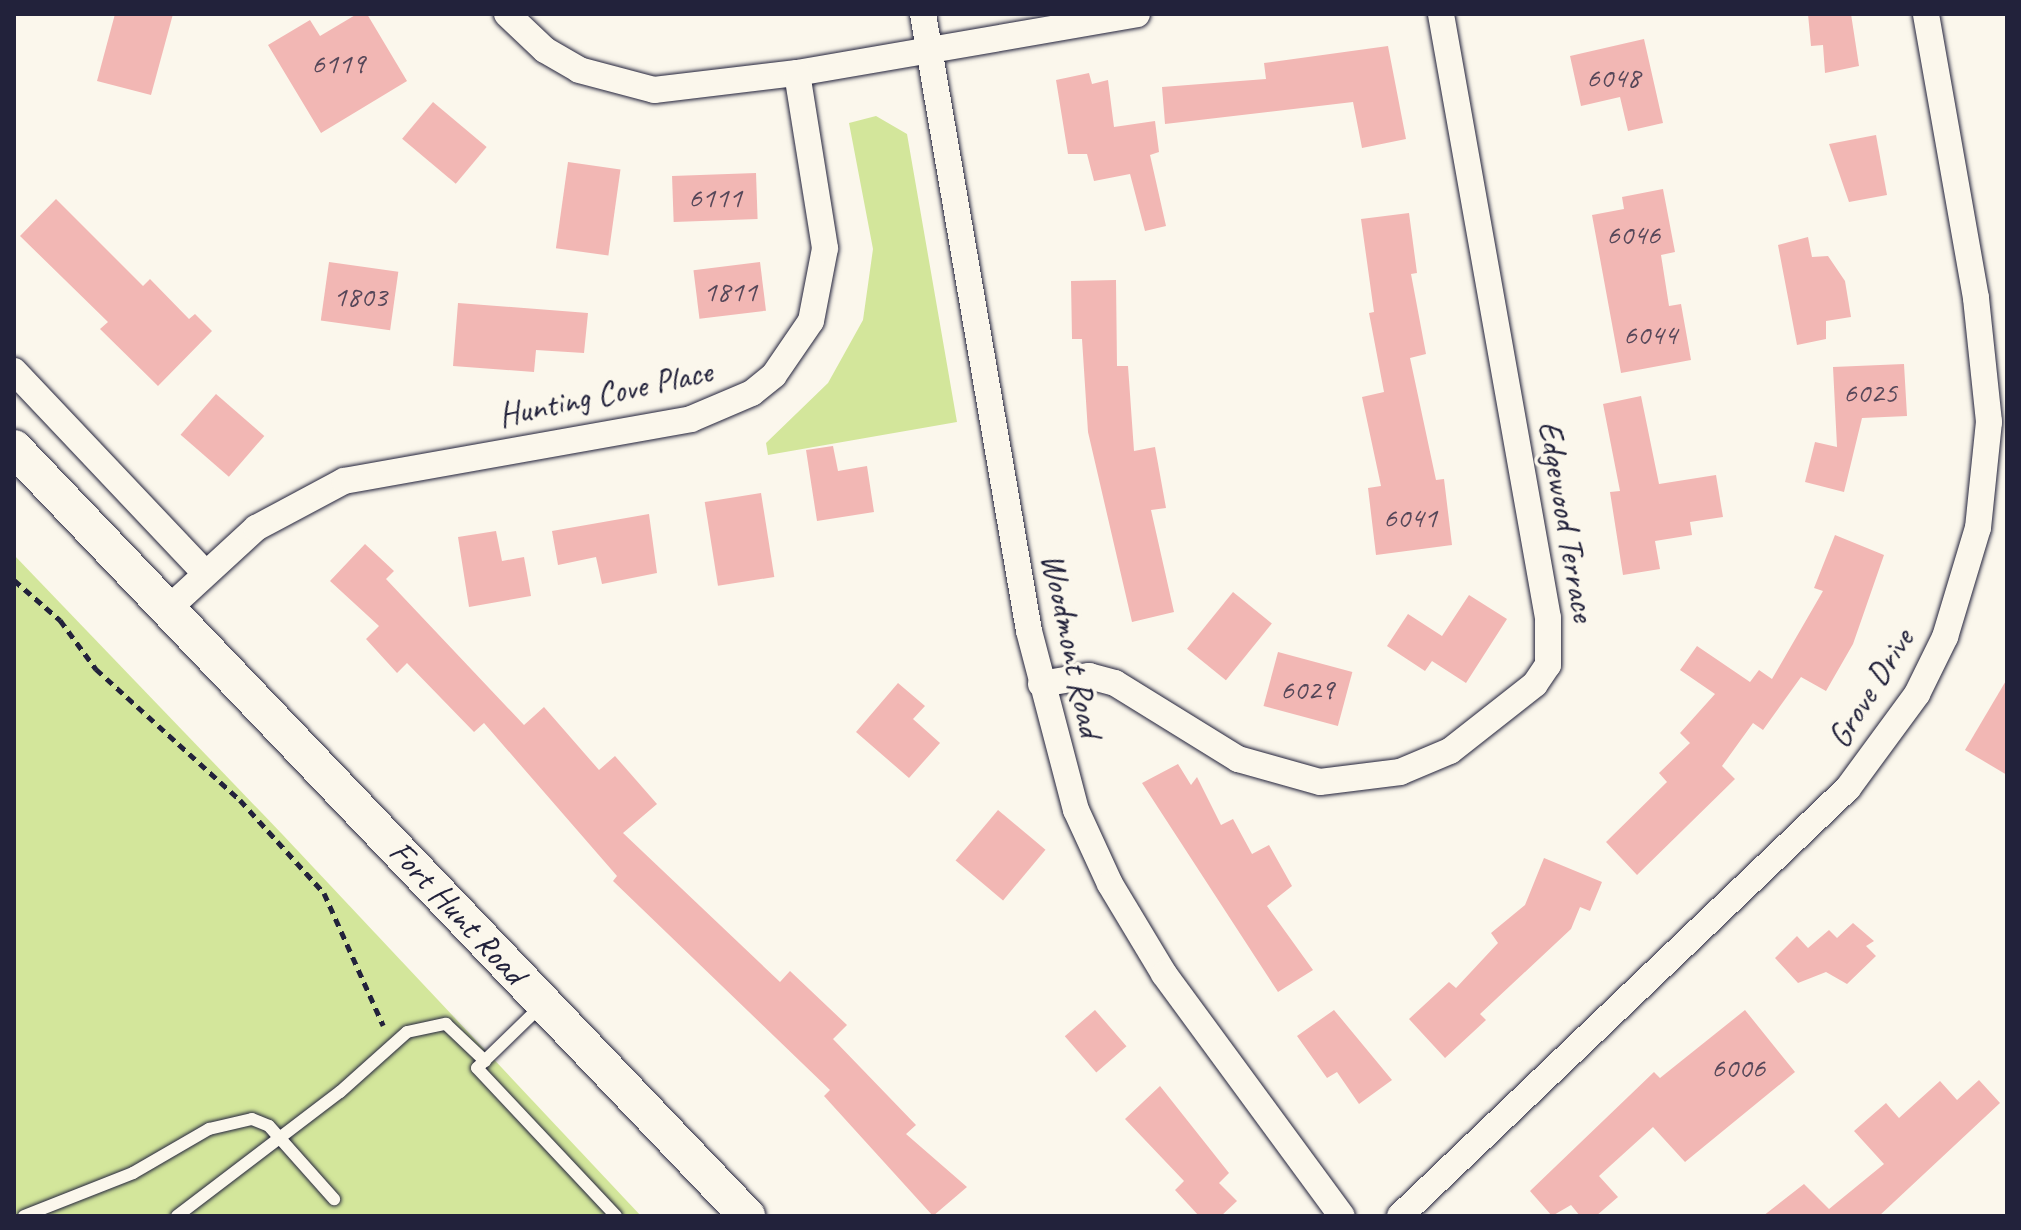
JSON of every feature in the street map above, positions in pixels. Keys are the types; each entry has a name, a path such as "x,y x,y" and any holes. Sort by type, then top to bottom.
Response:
{"main road":[{"name":"Fort Hunt Road","path":"14,448 747,1216"}],"street":[{"path":"507,14 545,50 615,84 688,90 1137,14"},
{"name":"Woodmont Road","path":"923,14 1041,684 1076,810 1110,884 1164,974 1342,1216"},
{"name":"Edgewood Terrace","path":"1041,684 1089,676 1115,683 1238,759 1320,782 1400,772 1450,751 1535,684 1548,665 1548,618 1441,14"},
{"name":"Grove Drive","path":"1400,1216 1848,788 1917,694 1945,637 1978,528 1989,422 1976,298 1926,14"},
{"name":"Hunting Cove Place","path":"204,572 284,509 344,481 691,419 752,393 795,350 820,289 823,223 797,73"},
{"path":"14,371 204,572 168,609"}],"lane":[{"path":"481,1064 544,1002"},
{"path":"177,1216 281,1139 407,1032 446,1024 613,1212"},
{"path":"24,1216 105,1186 234,1121 262,1122 334,1199"}],"path":[{"path":"14,580 60,620 96,669 240,800 324,893 375,1004 387,1050"}],"green space":[{"path":"876,116 907,134 957,422 768,455 766,443 828,383 863,320 873,249 849,123"},
{"path":"14,555 282,834 641,1216 14,1216"}],"building":[{"path":"115,14 173,14 151,95 97,81"},
{"path":"357,14 367,14 407,81 321,133 268,45 310,20 320,36"},
{"path":"1808,14 1851,14 1859,66 1825,73 1823,45 1811,46"},
{"path":"1644,39 1663,123 1628,131 1620,97 1581,106 1570,56"},
{"path":"1388,46 1406,139 1362,148 1353,102 1165,124 1162,87 1266,79 1264,63"},
{"path":"1089,73 1092,84 1108,80 1114,127 1155,121 1159,152 1150,155 1166,226 1145,231 1130,174 1094,181 1087,154 1068,154 1056,80"},
{"path":"433,102 487,147 456,184 402,139"},
{"path":"1876,135 1887,195 1849,202 1829,144"},
{"path":"568,162 620,169 608,256 556,248"},
{"path":"756,173 758,219 674,222 672,176"},
{"path":"1663,189 1675,252 1661,255 1669,306 1681,304 1691,360 1621,373 1592,215 1624,209 1622,197"},
{"path":"56,199 143,286 150,279 189,319 195,314 212,331 158,386 100,329 108,322 20,236"},
{"path":"1409,213 1417,273 1411,274 1426,354 1410,358 1436,480 1444,479 1452,545 1376,555 1368,488 1381,486 1362,397 1384,392 1369,313 1374,312 1361,219"},
{"path":"1808,237 1812,257 1828,256 1845,281 1851,317 1826,321 1826,339 1797,345 1778,245"},
{"path":"329,262 398,272 390,330 321,320"},
{"path":"760,262 766,311 699,319 693,270"},
{"path":"1116,280 1117,366 1128,366 1134,451 1155,447 1166,508 1151,510 1174,612 1132,622 1088,432 1082,339 1072,339 1071,281"},
{"path":"458,303 588,313 584,353 536,350 534,372 453,366"},
{"path":"1904,364 1907,416 1862,418 1844,492 1805,482 1815,442 1837,447 1833,367"},
{"path":"216,394 264,436 229,477 181,435"},
{"path":"1641,396 1659,484 1716,475 1723,517 1690,522 1692,535 1655,541 1660,569 1623,575 1610,492 1620,491 1603,404"},
{"path":"833,446 838,471 867,466 874,512 817,521 806,450"},
{"path":"761,493 774,577 718,586 705,502"},
{"path":"649,514 657,573 602,584 596,557 558,565 552,531"},
{"path":"496,531 502,561 524,557 531,596 469,607 458,537"},
{"path":"1835,535 1884,555 1853,644 1826,691 1801,677 1763,730 1753,723 1722,766 1735,779 1637,875 1606,842 1667,782 1659,773 1690,743 1680,733 1715,694 1680,670 1697,646 1750,682 1759,670 1772,679 1823,591 1814,588"},
{"path":"365,544 394,571 386,579 524,725 544,707 599,770 615,756 657,804 623,833 780,982 790,971 847,1025 833,1039 916,1125 906,1134 967,1187 933,1216 824,1096 830,1090 613,881 617,876 484,723 474,732 407,663 397,673 366,639 379,626 330,581"},
{"path":"1233,592 1272,623 1226,680 1187,649"},
{"path":"1469,595 1507,619 1466,683 1432,661 1425,671 1387,646 1408,614 1442,636"},
{"path":"1278,652 1352,672 1338,726 1264,706"},
{"path":"2007,679 2007,775 1965,750"},
{"path":"898,683 925,706 913,719 940,743 909,778 856,732"},
{"path":"1178,764 1191,785 1197,777 1221,825 1233,819 1252,854 1269,845 1292,886 1267,906 1313,970 1278,992 1142,783"},
{"path":"998,810 1045,850 1003,900 956,861"},
{"path":"1544,858 1602,882 1590,911 1580,907 1571,929 1480,1014 1486,1020 1445,1058 1409,1019 1449,982 1456,988 1498,943 1491,933 1525,905"},
{"path":"1853,923 1874,941 1866,946 1876,956 1847,984 1826,972 1798,983 1775,958 1797,936 1808,948 1829,930 1837,938"},
{"path":"1095,1010 1126,1046 1096,1072 1065,1036"},
{"path":"1334,1010 1392,1080 1359,1104 1337,1072 1327,1078 1297,1036"},
{"path":"1745,1010 1795,1072 1685,1162 1653,1127 1599,1176 1618,1197 1596,1216 1580,1216 1571,1205 1552,1216 1530,1191 1654,1072 1660,1078"},
{"path":"1979,1080 2000,1103 1879,1216 1763,1216 1804,1184 1829,1209 1884,1164 1854,1131 1886,1103 1899,1118 1940,1081 1957,1100"},
{"path":"1160,1086 1229,1173 1219,1183 1237,1201 1221,1216 1199,1216 1175,1190 1184,1181 1125,1119"}]}
